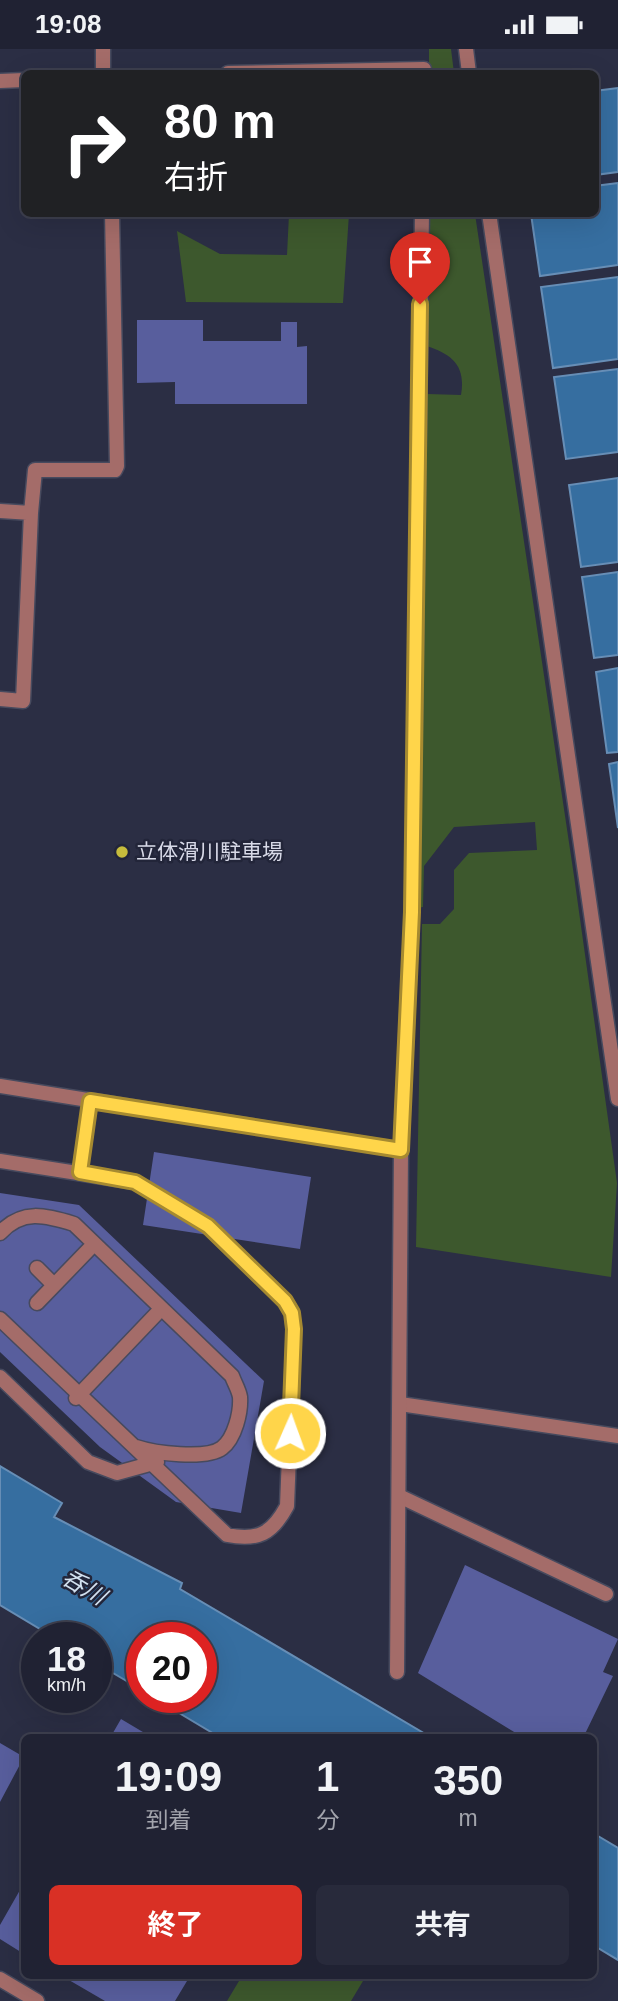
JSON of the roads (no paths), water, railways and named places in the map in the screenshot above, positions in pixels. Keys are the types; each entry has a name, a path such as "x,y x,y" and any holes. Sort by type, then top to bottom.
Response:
{"street":[{"path":"103,49 103,70"},
{"path":"466,49 469,70"},
{"path":"375,70 424,70"},
{"path":"0,81 21,80"},
{"path":"0,699 23,701 35,470 114,470 117,466 112,217"},
{"path":"397,1672 401,1150 412,912 422,217"},
{"path":"490,217 618,1099"},
{"path":"0,511 31,513"},
{"path":"0,1086 401,1150"},
{"path":"80,1172 90,1101"},
{"path":"0,1161 135,1182 208,1226 285,1301 292,1313 294,1329 287,1495 286,1506 278,1523 264,1534 243,1538 227,1535 0,1319"},
{"path":"0,1233 13,1220 31,1216 51,1217 74,1224 232,1376 240,1397 236,1427 223,1447 205,1454 153,1451 127,1444 0,1325"},
{"path":"37,1303 94,1244"},
{"path":"37,1268 54,1285"},
{"path":"76,1398 161,1308"},
{"path":"0,1377 88,1462 117,1473 188,1453"},
{"path":"400,1403 618,1436"},
{"path":"399,1496 606,1594"},
{"path":"0,1979 37,2001"}],"water":[{"path":"618,88 618,172 599,174 599,90"},
{"path":"618,183 618,265 540,276 531,217 599,217 599,185"},
{"path":"618,277 618,359 553,368 541,287"},
{"path":"618,369 618,452 566,459 554,377"},
{"path":"618,478 618,562 581,567 569,485"},
{"path":"618,572 618,655 594,658 582,577"},
{"path":"618,668 618,752 607,753 596,672"},
{"path":"618,762 618,828 609,764"},
{"name":"呑川","path":"0,1466 62,1503 54,1517 182,1583 180,1589 425,1734 214,1734 179,1713 217,1713 217,1622 126,1622 126,1681 112,1672 112,1622 28,1622 0,1605"},
{"path":"597,1835 618,1848 618,1960 597,1947"}],"place":[{"name":"立体滑川駐車場","path":"122,852"}]}
